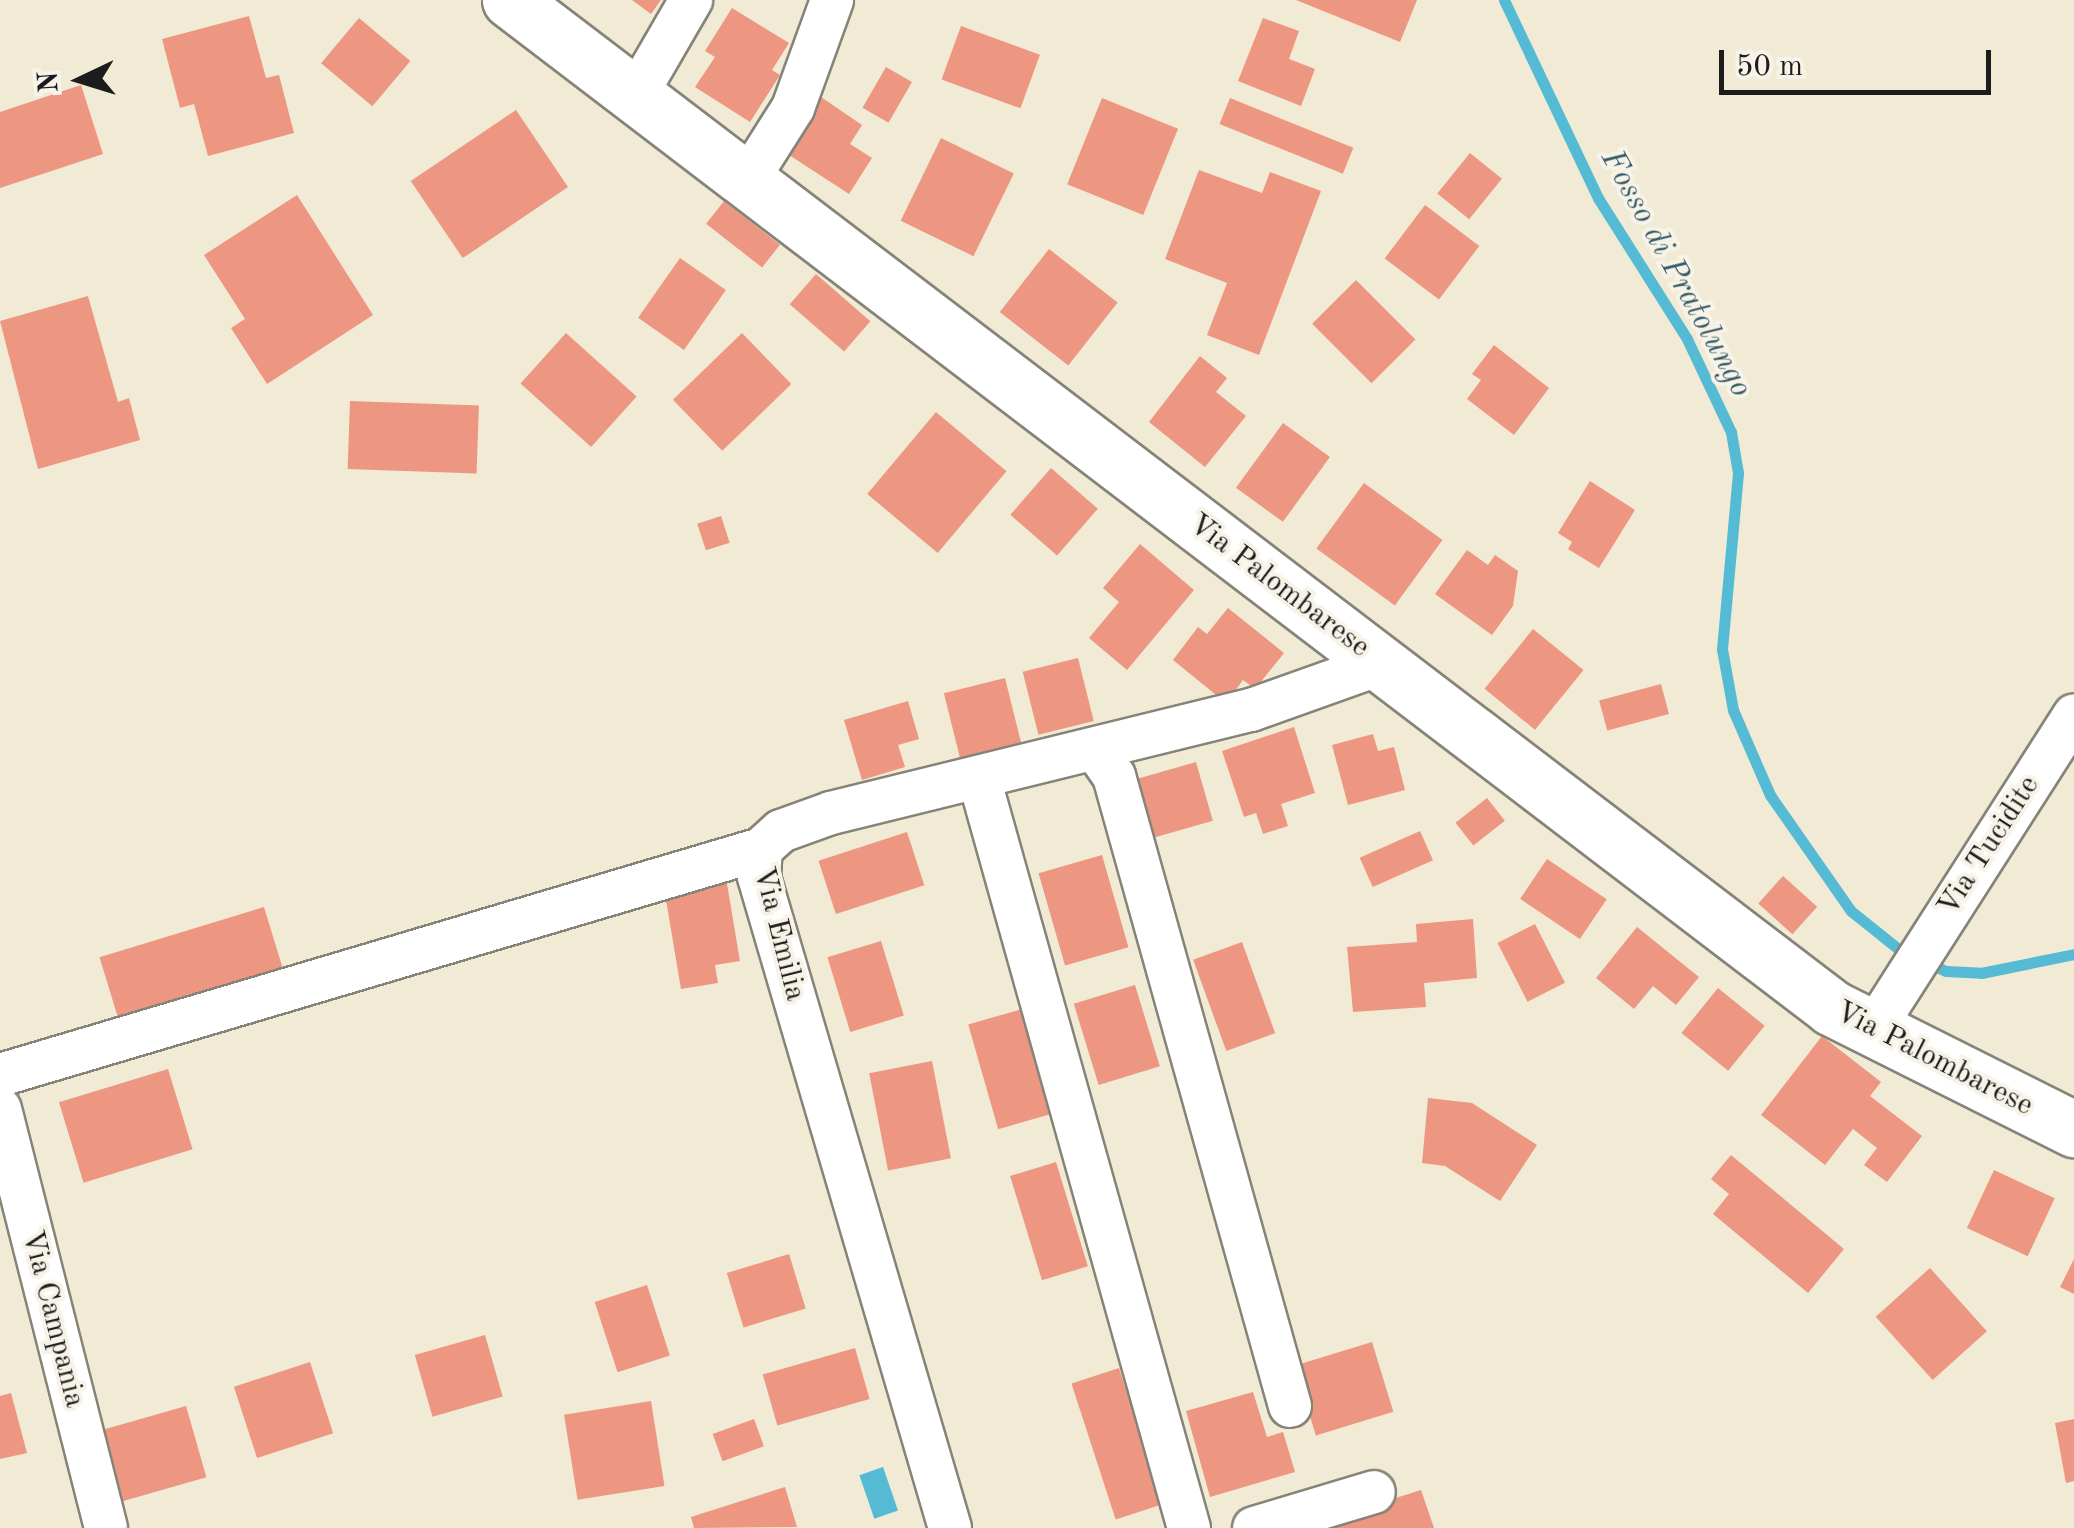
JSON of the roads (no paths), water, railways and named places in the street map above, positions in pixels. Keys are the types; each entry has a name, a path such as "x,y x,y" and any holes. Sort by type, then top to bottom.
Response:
{"main road":[{"name":"Via Palombarese","path":"510,0 1380,664 1884,1012 2074,1129"}],"street":[{"path":"636,94 691,0"},
{"path":"748,179 793,108 832,0"},
{"name":"Via Emilia","path":"950,1528 759,878 761,849 806,821 1251,710 1380,664"},
{"name":"Via Tucidite","path":"1884,1012 2074,715"},
{"path":"1096,750 1114,776 1290,1406"},
{"path":"979,778 1190,1528"},
{"path":"0,1074 761,849"},
{"name":"Via Campania","path":"0,1109 106,1528"},
{"path":"1254,1528 1374,1492"}],"water":[{"path":"883,1467 898,1510 874,1519 859,1475"}],"waterway":[{"name":"Fosso di Pratolungo","path":"1504,0 1598,198 1687,339 1731,432 1738,473 1722,649 1733,710 1770,795 1851,911 1901,951 1946,971 1981,973 2074,954"}]}
